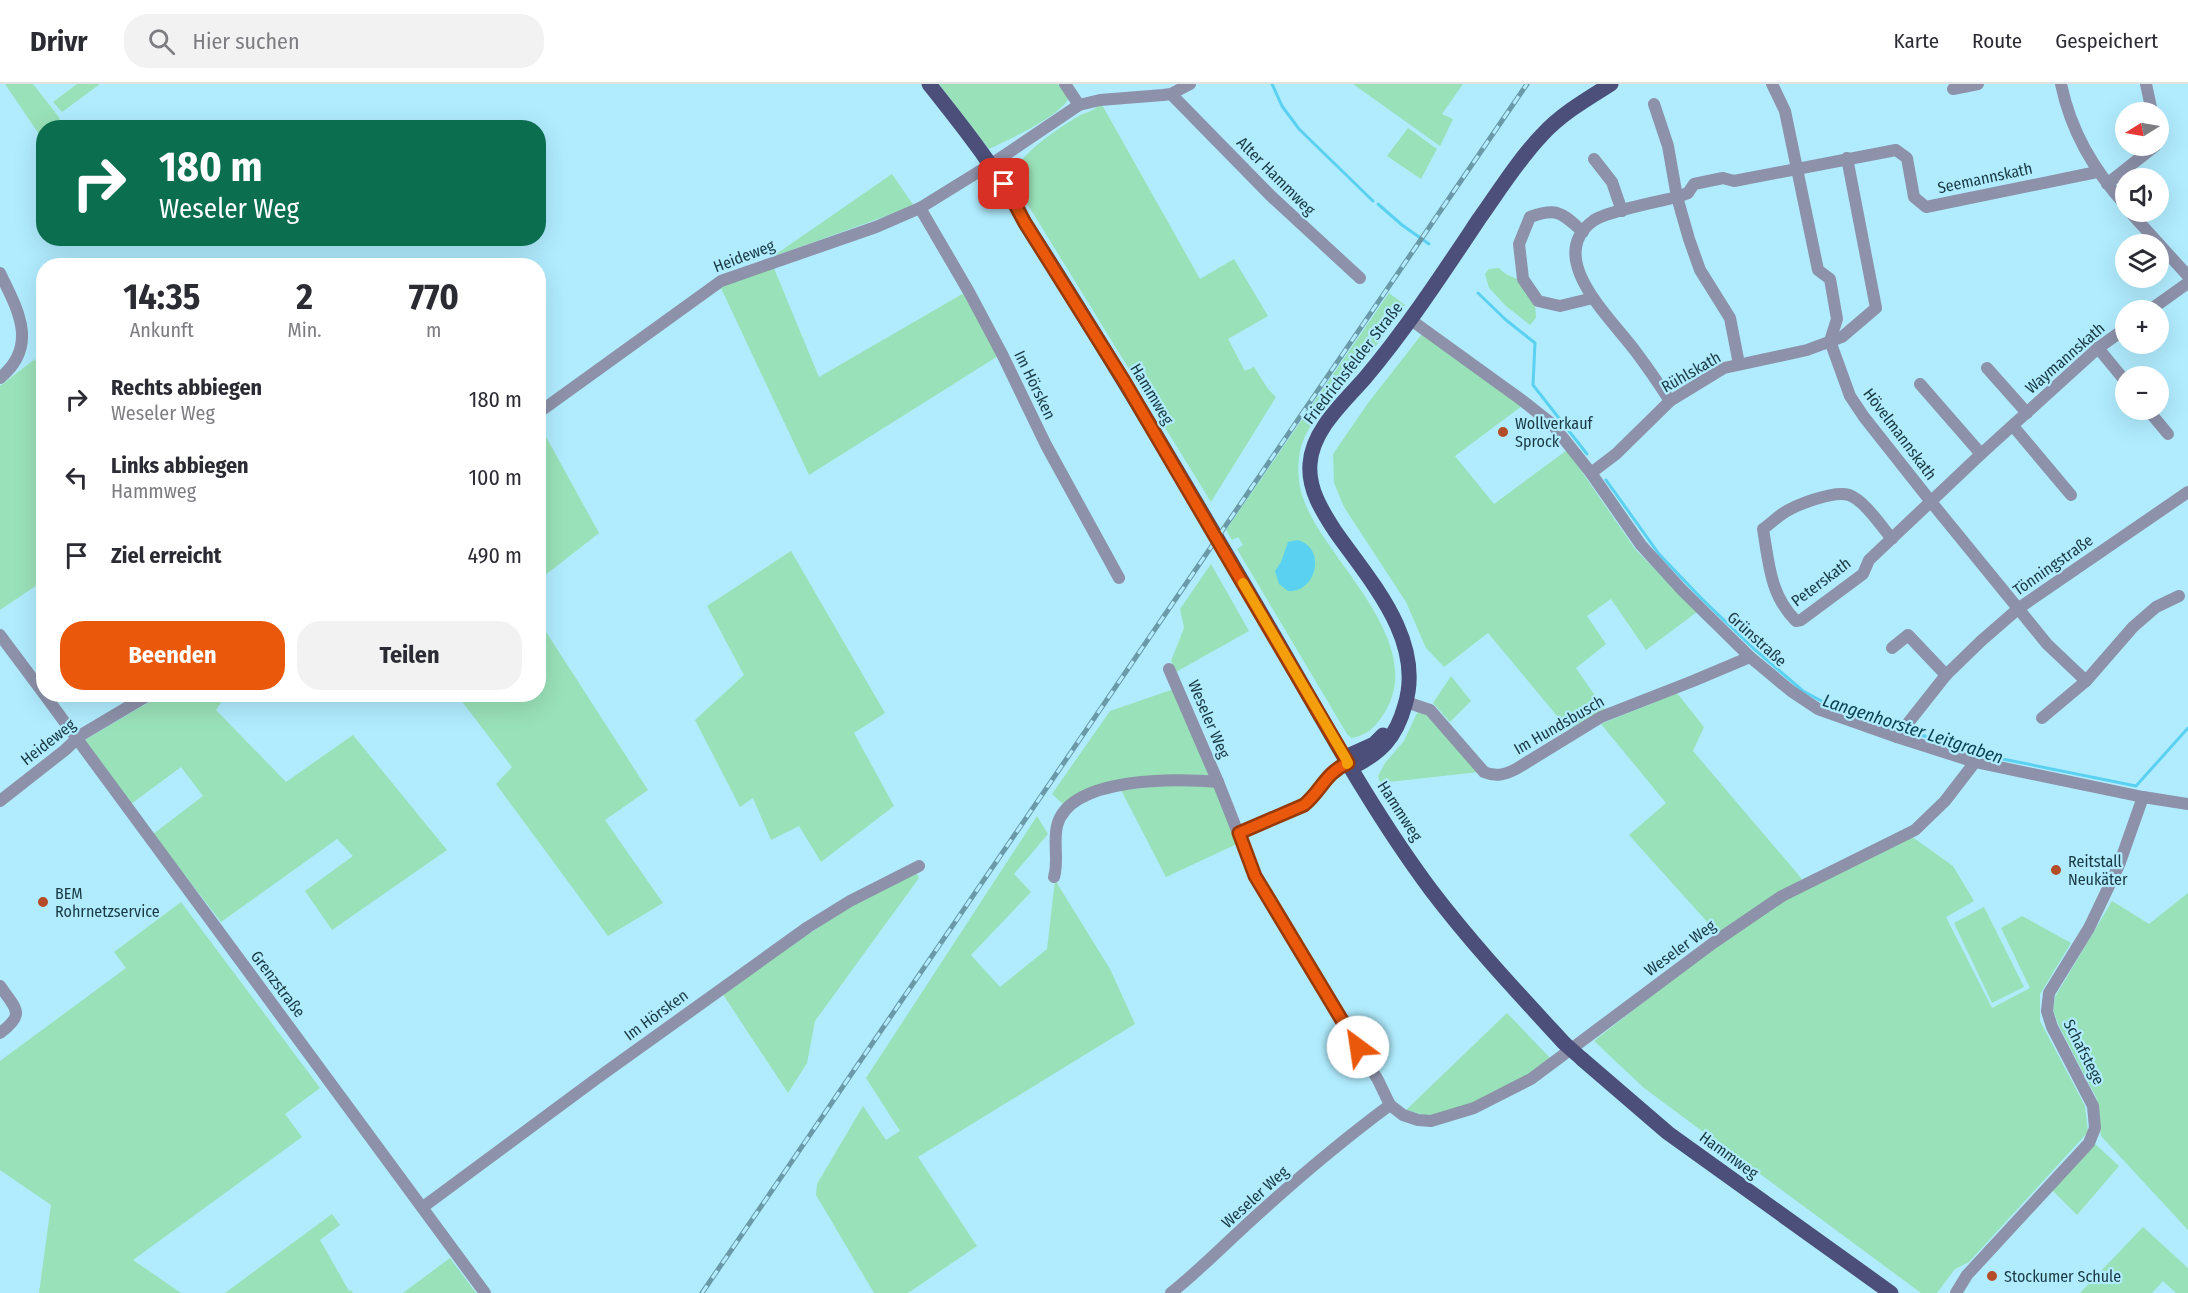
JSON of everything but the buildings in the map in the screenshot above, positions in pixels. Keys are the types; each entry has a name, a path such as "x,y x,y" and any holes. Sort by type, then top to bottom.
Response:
{"main road":[{"name":"Hammweg","path":"921,84 986,167 1012,196 1025,223 1124,381 1348,763 1393,835 1432,890 1496,970 1564,1043 1668,1133 1891,1293"},
{"name":"Hammweg","path":"929,84 986,167"},
{"name":"Friedrichsfelder Straße","path":"1405,706 1410,678 1406,650 1394,618 1322,509 1312,487 1310,464 1316,442 1322,431 1411,320 1510,174 1542,134 1579,103 1611,84"},
{"path":"1348,763 1374,744 1389,729 1405,706"}],"street":[{"path":"1065,84 1078,105 1100,100 1171,94 1190,84"},
{"path":"1772,84 1785,111 1818,270 1830,279 1837,319 1830,341"},
{"path":"1953,89 1978,84"},
{"path":"2061,84 2072,123 2083,148 2097,172 2115,193"},
{"path":"2146,84 2150,102"},
{"name":"Alter Hammweg","path":"1171,94 1272,197 1360,278"},
{"path":"1654,104 1668,146 1677,197 1700,270 1730,318 1739,364"},
{"name":"Heideweg","path":"546,407 721,281 876,227 920,208 1078,105"},
{"name":"Seemannskath","path":"1583,232 1594,220 1688,193 1694,183 1723,178 1734,181 1896,150 1907,158 1914,197 1926,207 2097,172"},
{"path":"2107,184 2142,156"},
{"path":"1830,341 1842,337 1876,308 1847,158"},
{"path":"1593,159 1612,182 1622,211"},
{"name":"Im Hörsken","path":"920,208 980,313 1046,445 1119,578"},
{"path":"1593,298 1560,306 1538,301 1523,279 1519,244 1530,217 1547,210 1563,213 1583,232 1575,248 1581,279 1670,401"},
{"path":"2139,222 2188,276"},
{"path":"0,273 14,302 22,326 21,352 15,363 0,378"},
{"path":"2164,300 2188,283"},
{"name":"Grünstraße","path":"1411,320 1552,424 1591,473 1641,545 1682,591 1750,657 1791,691 1818,709 1976,762 2143,797 2188,804"},
{"name":"Waymannskath","path":"1932,503 1981,454 2098,348 2115,336"},
{"name":"Rühlskath","path":"1591,473 1616,454 1670,401 1724,368 1807,350 1830,341"},
{"name":"Hövelmannskath","path":"1830,341 1850,396 1864,417 2047,644 2086,681"},
{"path":"2098,348 2115,369"},
{"name":"Waymannskath","path":"1987,368 2027,413"},
{"path":"1920,384 1981,454"},
{"path":"2156,420 2168,434"},
{"path":"2013,426 2071,495"},
{"name":"Tönningstraße","path":"1897,737 1946,675 2019,608 2188,492"},
{"name":"Peterskath","path":"1892,539 1862,503 1850,495 1837,493 1784,513 1763,530 1772,585 1786,612 1796,621 1801,620 1863,574 1869,560 1932,503"},
{"path":"2042,718 2086,681 2133,627 2157,608 2179,596"},
{"name":"Grenzstraße","path":"0,635 36,683"},
{"path":"1892,648 1908,635 1946,675"},
{"name":"Im Hundsbusch","path":"1405,706 1430,710 1484,772 1494,776 1516,770 1601,717 1750,657"},
{"name":"Weseler Weg","path":"1169,669 1218,782 1255,876 1378,1080 1390,1105 1403,1115 1418,1120 1431,1121 1474,1108 1531,1079 1713,944 1782,896 1915,830 1945,801 1976,762"},
{"name":"Grenzstraße","path":"50,702 485,1293"},
{"name":"Heideweg","path":"0,801 77,739 137,702"},
{"path":"1239,833 1304,805 1328,775 1348,763"},
{"name":"Weseler Weg","path":"1054,877 1057,826 1068,806 1077,800 1098,791 1149,782 1195,780 1218,782"},
{"name":"Schafstege","path":"1956,1293 1967,1275 2089,1143 2095,1128 2093,1106 2052,1028 2047,1011 2049,993 2089,928 2120,865 2143,797"},
{"name":"Im Hörsken","path":"423,1207 808,927 850,901 919,866"},
{"path":"0,986 15,1008 16,1015 12,1024 0,1033"},
{"name":"Weseler Weg","path":"1171,1293 1197,1272 1265,1208 1361,1126 1390,1105"}],"green space":[{"path":"5,84 33,84 60,120 36,120 36,130"},
{"path":"77,84 100,84 62,112 53,102"},
{"path":"939,84 1058,84 1069,97 1065,104 1046,119 989,149"},
{"path":"1353,84 1463,84 1442,114 1453,119 1440,146"},
{"path":"1101,103 1200,279 1234,259 1268,316 1228,339 1245,371 1254,367 1276,397 1211,502 1012,179 1020,162 1038,144"},
{"path":"1408,128 1437,149 1421,179 1387,156"},
{"path":"892,174 914,206 772,257"},
{"path":"773,266 819,377 964,293 998,356 809,475 720,286"},
{"path":"1499,268 1523,283 1530,292 1536,318 1530,325 1506,306 1489,288 1485,274 1489,269"},
{"path":"1389,293 1405,305 1359,368 1322,409 1307,432 1298,463 1300,487 1305,503 1317,527 1371,606 1386,634 1394,662 1394,691 1381,718 1368,731 1351,738 1237,549 1243,545 1238,537 1232,540 1226,530"},
{"path":"1422,334 1522,406 1455,456 1494,504 1567,450 1635,549 1697,612 1646,650 1611,599 1587,616 1606,644 1576,668 1605,710 1568,729 1488,633 1444,667 1426,648 1406,602 1344,507 1334,483 1333,454 1368,403"},
{"path":"35,359 36,586 0,610 0,386"},
{"path":"546,437 599,533 546,575"},
{"path":"791,551 885,713 854,733 894,806 821,862 799,826 771,840 753,798 740,807 695,720 744,675 707,606"},
{"path":"1211,564 1249,631 1176,672 1171,661 1184,628 1180,609"},
{"path":"546,632 648,790 605,820 663,903 608,936 496,784 512,767 462,702 546,702"},
{"path":"1451,676 1471,701 1450,722 1433,703"},
{"path":"1174,689 1211,777 1135,778 1063,804 1052,794 1110,711"},
{"path":"1677,693 1704,727 1693,751 1802,879 1718,934 1629,835 1666,803 1601,724"},
{"path":"149,702 221,702 216,710 286,782 353,735 447,850 332,930 305,891 353,856 337,839 221,922 153,834 203,796 181,767 131,804 85,740"},
{"path":"1418,711 1428,716 1479,772 1380,783 1378,776 1385,763 1404,741"},
{"path":"1185,784 1215,787 1239,843 1166,877 1121,790"},
{"path":"1037,816 1048,834 1014,874 1031,892 971,955 1000,987 1047,949 1055,880 1110,969 1135,1024 918,1157 977,1246 908,1293 874,1293 816,1195 817,1184 863,1106 886,1140 900,1131 866,1078"},
{"path":"1911,836 1953,866 1974,901 1946,917 1992,1008 2030,988 2001,928 2022,916 2071,943 2040,994 2040,1021 2085,1106 2088,1132 1969,1262 1955,1269 1937,1293 1921,1293 1644,1088 1594,1041 1711,949 1784,900"},
{"path":"916,872 919,878 815,1021 807,1063 788,1093 722,993 850,906"},
{"path":"2188,893 2188,1230 2101,1136 2097,1099 2053,1010 2055,997 2112,901 2149,924"},
{"path":"181,902 320,1088 285,1114 302,1137 133,1260 181,1293 39,1293 51,1205 0,1170 0,1061 126,968 114,952"},
{"path":"1984,907 2024,987 1992,1003 1954,923"},
{"path":"1507,1013 1552,1060 1499,1094 1431,1117 1406,1110"},
{"path":"2094,1143 2119,1166 2077,1215 2052,1190"},
{"path":"332,1214 340,1225 320,1240 349,1291 353,1293 225,1293"},
{"path":"2143,1227 2188,1268 2188,1293 2176,1293 2163,1281 2152,1293 2080,1293"},
{"path":"450,1258 476,1293 403,1293"}],"water":[{"path":"1297,540 1306,544 1312,551 1315,569 1306,585 1298,590 1288,591 1279,584 1275,571 1288,542"}],"waterway":[{"name":"Langenhorster Leitgraben","path":"1272,84 1282,106 1299,129 1373,201"},
{"name":"Langenhorster Leitgraben","path":"1378,204 1429,244"},
{"name":"Langenhorster Leitgraben","path":"1478,293 1506,320 1535,343 1533,385 1587,454"},
{"name":"Langenhorster Leitgraben","path":"1606,480 1659,554 1752,647 1803,691 1829,705 1899,728"},
{"name":"Langenhorster Leitgraben","path":"1905,730 1988,756 2136,786 2188,728"}],"railway":[{"path":"702,1293 1527,84"}],"slow traffic":[{"path":"1243,583 1347,764"}],"place":[{"name":"Wollverkauf Sprock","path":"1503,432"},
{"name":"Reitstall Neukäter","path":"2056,870"},
{"name":"BEM Rohrnetzservice","path":"43,902"},
{"name":"Stockumer Schule","path":"1992,1276"}],"route":[{"path":"1004,184 1025,223 1124,381 1348,763 1328,775 1304,805 1239,833 1255,876 1358,1047"}]}
